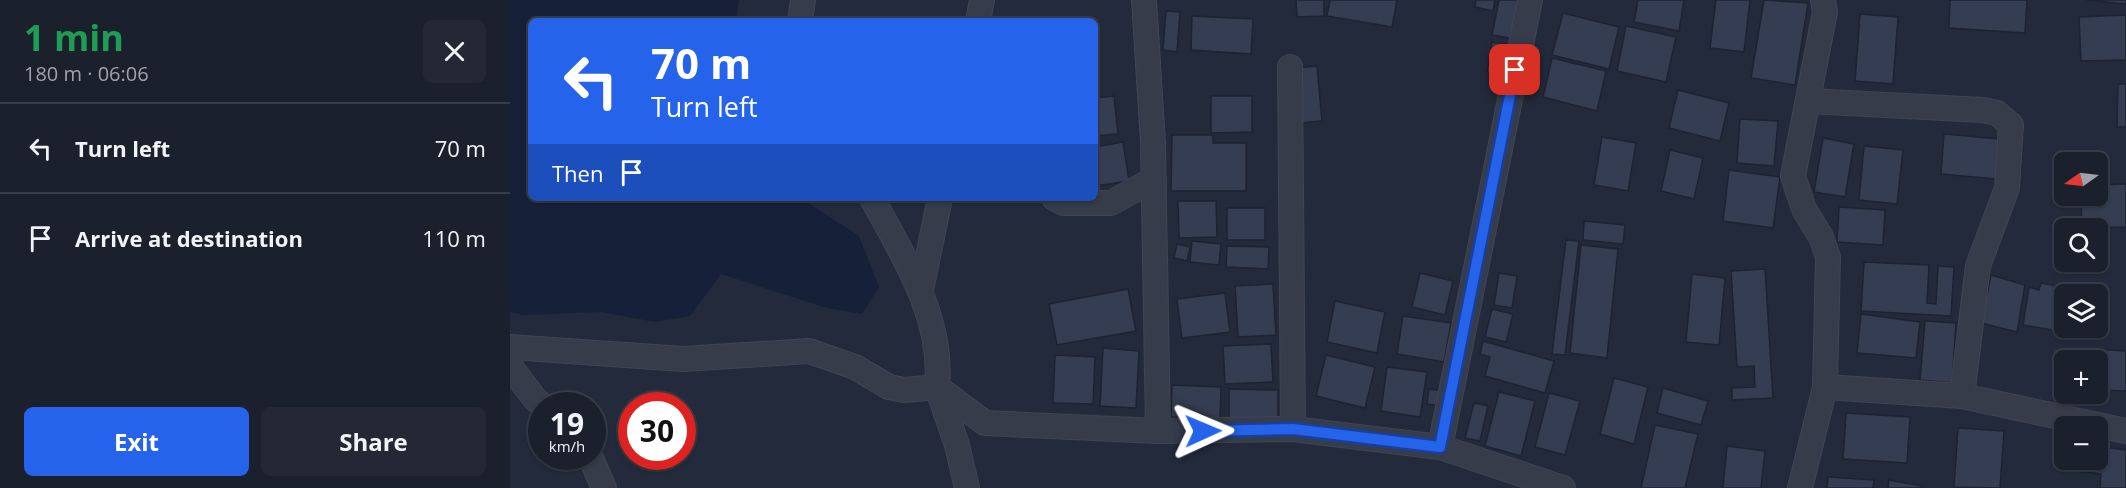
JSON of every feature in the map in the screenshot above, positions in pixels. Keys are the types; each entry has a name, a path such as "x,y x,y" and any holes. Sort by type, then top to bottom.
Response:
{"street":[{"path":"800,18 803,0"},
{"path":"979,18 982,0"},
{"path":"1143,0 1154,179 1158,431"},
{"path":"1440,447 1530,0"},
{"path":"1800,488 1825,387 1828,257 1821,237 1804,209 1793,176 1824,12 1823,0"},
{"path":"1290,67 1293,429"},
{"path":"1808,101 1983,110 1997,112 2011,125 2007,188 1978,266 1962,396"},
{"path":"1059,201 1063,203 1111,203 1154,179"},
{"path":"874,201 921,290 939,365 937,387 957,445 967,488"},
{"path":"921,290 939,201"},
{"path":"510,347 682,359 809,351 855,367 889,387 904,390 937,387 985,423 1158,431 1293,429 1440,447 1563,488"},
{"path":"510,366 531,392"},
{"path":"1825,387 1962,396 2126,431"},
{"path":"596,470 604,488"}],"water":[{"path":"510,0 739,0 736,18 528,18 528,201 806,201 859,236 879,287 862,314 827,308 721,274 690,316 655,322 601,312 523,315 510,312"}],"building":[{"path":"1296,0 1324,0 1324,16 1297,17"},
{"path":"1330,0 1397,0 1392,27 1327,16"},
{"path":"1476,0 1495,0 1493,11 1475,7"},
{"path":"1499,0 1522,0 1515,39 1492,35"},
{"path":"1638,0 1684,0 1679,31 1634,22"},
{"path":"1716,0 1750,0 1744,52 1710,48"},
{"path":"1764,0 1808,3 1795,85 1751,78"},
{"path":"1950,0 2027,0 2025,33 1949,28"},
{"path":"2086,0 2126,0 2126,4"},
{"path":"1166,11 1180,12 1177,52 1163,50"},
{"path":"1563,13 1619,27 1609,69 1552,55"},
{"path":"1860,14 1898,17 1893,84 1855,81"},
{"path":"2126,15 2126,60 2081,61 2079,17"},
{"path":"1192,16 1253,19 1251,54 1191,50"},
{"path":"1626,26 1676,37 1666,82 1617,71"},
{"path":"1492,42 1512,45 1507,75 1487,72"},
{"path":"1552,58 1606,71 1597,111 1543,97"},
{"path":"1317,66 1322,121 1300,123 1295,68"},
{"path":"2118,84 2126,84 2126,127 2117,127"},
{"path":"1678,90 1729,103 1720,141 1669,128"},
{"path":"1114,96 1118,134 1098,136 1098,98"},
{"path":"1211,96 1252,96 1252,132 1211,133"},
{"path":"1740,119 1778,121 1774,166 1737,163"},
{"path":"1944,134 1999,139 1996,179 1941,174"},
{"path":"1172,135 1213,135 1213,143 1246,143 1246,191 1171,191"},
{"path":"1602,137 1636,143 1628,191 1594,185"},
{"path":"1823,138 1854,144 1845,197 1814,192"},
{"path":"1123,142 1129,181 1098,186 1098,146"},
{"path":"1864,146 1903,150 1897,204 1859,200"},
{"path":"1670,150 1703,158 1694,199 1661,191"},
{"path":"1729,170 1780,177 1773,228 1723,221"},
{"path":"2126,184 2126,227 2108,227 2108,218 2082,218 2081,206 2108,206 2108,185"},
{"path":"1178,201 1216,201 1217,237 1179,238"},
{"path":"1839,207 1885,210 1883,245 1837,242"},
{"path":"1227,208 1265,208 1265,240 1227,240"},
{"path":"1584,221 1625,225 1623,244 1583,240"},
{"path":"1566,240 1579,241 1565,355 1552,354"},
{"path":"1192,241 1221,244 1219,265 1190,262"},
{"path":"1177,244 1190,247 1187,261 1174,258"},
{"path":"1581,245 1618,249 1607,358 1570,353"},
{"path":"1227,246 1269,247 1268,269 1226,267"},
{"path":"1864,262 1929,265 1927,303 1936,304 1938,266 1954,267 1951,316 1861,311"},
{"path":"1765,269 1773,398 1732,400 1732,388 1755,387 1754,366 1737,367 1731,271"},
{"path":"1420,273 1453,281 1445,315 1412,307"},
{"path":"1499,273 1517,276 1512,308 1494,305"},
{"path":"1692,274 1725,278 1719,345 1686,342"},
{"path":"1991,275 2025,285 2017,332 1981,323"},
{"path":"2041,283 2054,285 2054,330 2023,325 2029,287 2039,290"},
{"path":"1273,284 1276,335 1238,337 1235,286"},
{"path":"1128,289 1136,331 1057,345 1049,304"},
{"path":"1225,293 1230,332 1182,338 1177,299"},
{"path":"1335,301 1385,312 1377,353 1327,342"},
{"path":"1492,309 1513,314 1506,342 1485,337"},
{"path":"1861,314 1920,322 1916,358 1857,353"},
{"path":"1403,316 1451,323 1444,362 1397,354"},
{"path":"1925,321 1956,323 1952,383 1920,380"},
{"path":"1483,341 1554,361 1545,393 1485,376 1490,357 1480,354"},
{"path":"1271,344 1273,382 1225,384 1223,346"},
{"path":"1103,348 1139,351 1136,408 1100,406"},
{"path":"2094,349 2126,351 2126,391 2108,390 2108,350"},
{"path":"1055,355 1095,357 1093,404 1053,403"},
{"path":"1326,355 1375,367 1365,408 1316,396"},
{"path":"1387,367 1427,372 1420,417 1381,411"},
{"path":"1614,378 1648,387 1634,444 1600,434"},
{"path":"1172,385 1221,387 1220,419 1171,417"},
{"path":"1663,388 1708,401 1701,425 1657,413"},
{"path":"1229,389 1278,390 1278,423 1229,422"},
{"path":"1429,389 1443,391 1440,406 1427,404"},
{"path":"1499,392 1535,401 1521,456 1485,446"},
{"path":"1549,393 1580,401 1565,455 1535,447"},
{"path":"1474,403 1488,406 1480,441 1465,438"},
{"path":"1846,413 1910,417 1907,463 1843,459"},
{"path":"1655,425 1698,434 1685,488 1641,488"},
{"path":"1958,428 2004,431 2000,488 1954,487"},
{"path":"1727,446 1765,451 1761,488 1723,488"},
{"path":"2108,448 2126,450 2126,488 2100,488 2101,474 2070,470 2108,470"},
{"path":"1828,477 1874,480 1873,488 1827,488"},
{"path":"1889,480 1922,486 1922,488 1888,488"}],"route":[{"path":"1203,431 1293,429 1440,447 1515,70"}]}
